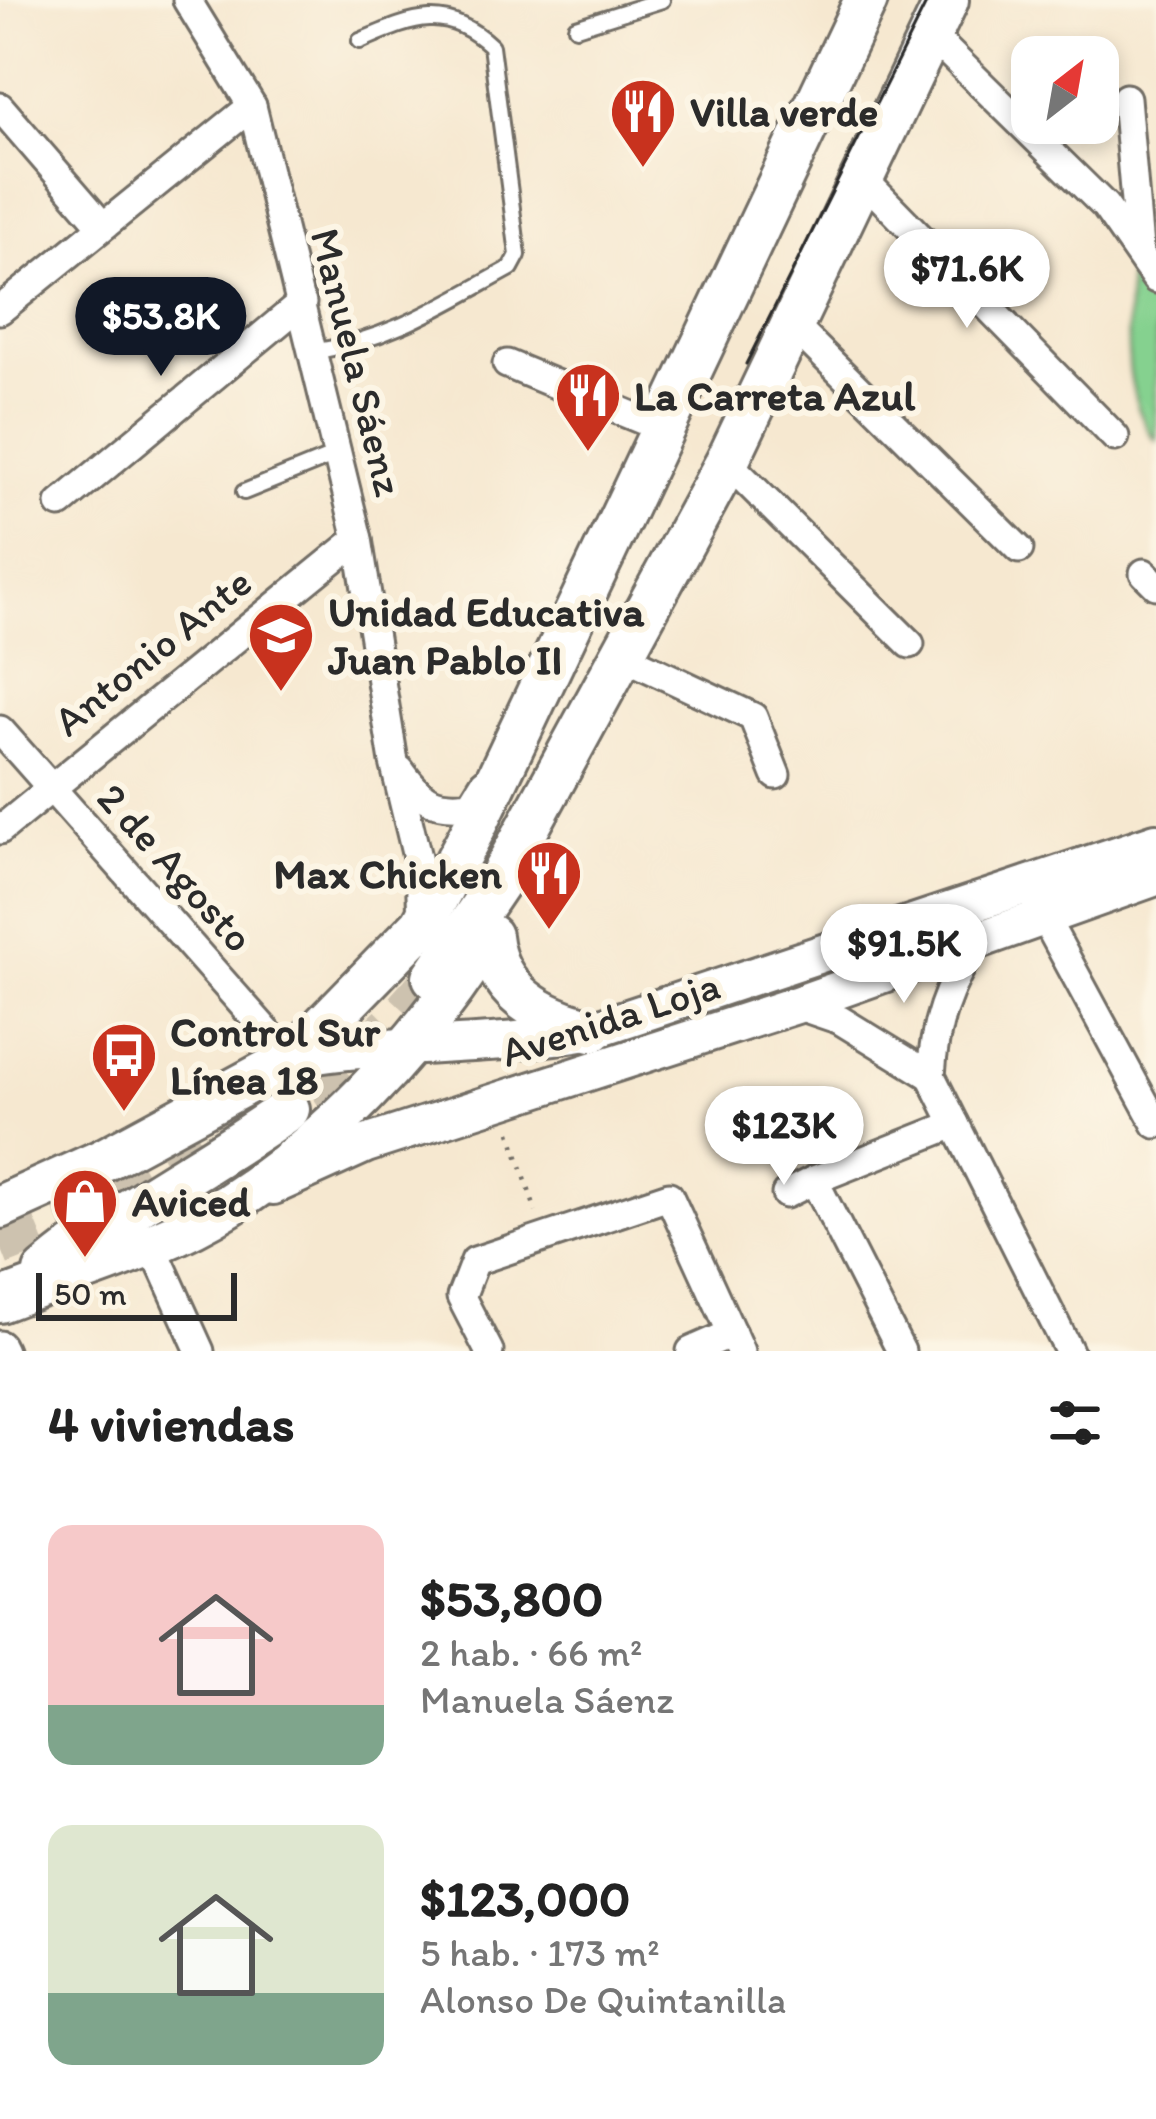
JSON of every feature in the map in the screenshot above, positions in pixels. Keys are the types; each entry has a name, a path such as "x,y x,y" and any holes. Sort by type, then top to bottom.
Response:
{"main road":[{"path":"425,956 516,735 705,344 863,1"},
{"path":"0,1207 102,1161 291,1059 425,956 499,881 727,462 940,18"},
{"path":"425,956 484,866 598,626 705,344"},
{"path":"10,1297 151,1243 231,1204 369,1093 490,936 636,662 687,532"},
{"name":"Avenida Loja","path":"291,1059 411,1042 515,1044 592,1030 1156,842"},
{"name":"Avenida Loja","path":"231,1204 366,1144 1045,921 1156,877"},
{"path":"490,936 492,961 532,1009 553,1021 592,1030"},
{"path":"10,1297 94,1230 227,1153 288,1109"}],"street":[{"name":"Manuela Sáenz","path":"193,2 252,106 302,303 358,539 394,762 420,870 425,956"},
{"path":"940,18 1106,206 1156,279"},
{"path":"1126,98 1139,248"},
{"path":"0,310 252,106"},
{"path":"0,107 101,224"},
{"path":"865,182 1115,436"},
{"path":"61,504 302,303"},
{"path":"794,327 1019,549"},
{"path":"507,364 664,429"},
{"path":"727,462 910,644"},
{"name":"Antonio Ante","path":"0,830 358,539"},
{"path":"636,662 753,717 776,775"},
{"name":"2 de Agosto","path":"0,730 291,1059"},
{"path":"394,762 419,797 442,808 471,804 516,735"},
{"path":"1030,887 1154,1118"},
{"path":"975,944 950,983 934,1027 931,1076 1069,1351"},
{"path":"796,1005 840,1020 931,1076"},
{"path":"785,1194 955,1124"},
{"path":"814,1180 901,1351"},
{"path":"489,1351 461,1297 475,1261 669,1196 736,1342 691,1351"},
{"path":"151,1243 200,1351"}],"lane":[{"path":"576,27 662,0"},
{"path":"313,352 363,344 413,325 511,268 518,255 491,46 470,26 449,19 410,20 360,41"},
{"path":"244,492 338,454"}],"path":[{"path":"501,1101 543,1235"}],"green space":[{"path":"1129,258 1156,310 1156,441 1144,422 1131,378"}],"tunnel":[{"path":"256,1126 352,1060 434,977"},
{"path":"107,1188 272,1096"},
{"path":"0,1245 143,1187"}],"tram line":[{"path":"746,364 928,0"}],"place":[{"name":"Villa verde","path":"643,170"},
{"name":"La Carreta Azul","path":"588,454"},
{"name":"Unidad Educativa Juan Pablo II","path":"281,694"},
{"name":"Max Chicken","path":"549,932"},
{"name":"Control Sur Línea 18","path":"124,1114"},
{"name":"Aviced","path":"85,1260"}]}
